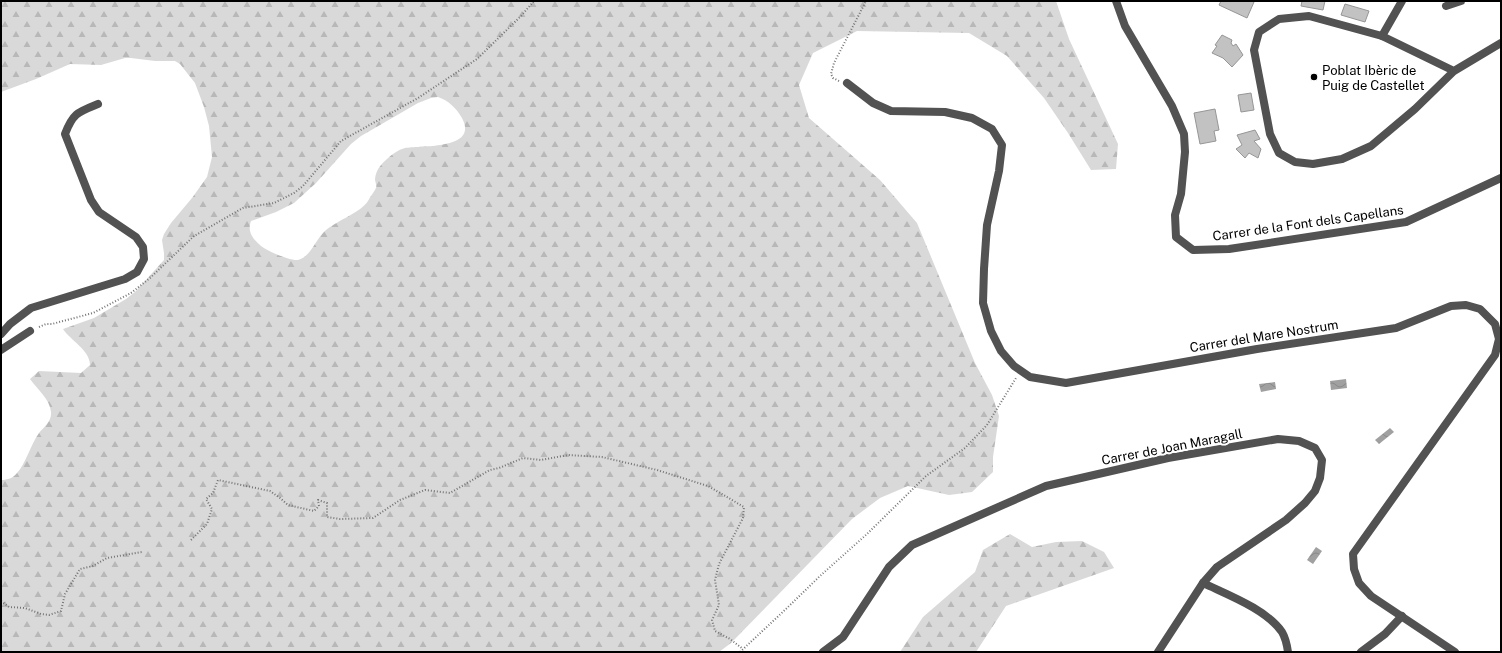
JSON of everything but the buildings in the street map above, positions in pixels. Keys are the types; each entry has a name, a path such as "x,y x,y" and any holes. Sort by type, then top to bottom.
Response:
{"street":[{"name":"Carrer de la Font dels Capellans","path":"1116,1 1125,26 1172,106 1184,134 1185,152 1181,194 1175,215 1174,227 1176,237 1193,250 1229,249 1406,222 1501,178"},
{"path":"1382,36 1402,1"},
{"path":"1446,6 1461,1"},
{"path":"1454,71 1382,36 1309,16 1279,19 1259,32 1254,50 1270,134 1279,153 1295,162 1313,164 1342,159 1371,146 1416,109 1454,71 1501,43"},
{"name":"Carrer del Mare Nostrum","path":"847,82 873,103 891,112 945,112 972,118 992,129 1002,145 999,171 987,225 983,303 991,331 1001,352 1014,366 1030,377 1066,383 1257,349 1396,328 1450,306 1466,305 1480,309 1495,324 1499,339 1495,355 1353,554 1354,570 1359,583 1371,596 1456,652"},
{"path":"1,334 10,324 31,308 125,279 137,272 144,259 143,247 136,236 99,212 91,200 65,134 69,123 77,112 98,104"},
{"path":"1,350 30,331"},
{"name":"Carrer de Joan Maragall","path":"823,652 843,637 889,567 912,545 1046,486 1168,458 1278,439 1299,441 1315,448 1322,460 1320,478 1315,491 1305,503 1286,520 1217,567 1203,584 1158,652"},
{"path":"1203,584 1236,599 1262,613 1271,620 1282,632 1288,652"},
{"path":"1361,652 1385,634 1402,616"}],"path":[{"path":"30,331 46,324 52,324 93,313 132,293 194,236 243,208 274,202 294,193 303,186 341,141 418,98 477,59 522,16 534,1"},
{"path":"847,82 835,80 831,74 831,70 866,1"},
{"path":"740,652 820,576 867,534 926,476 965,448 987,425 1020,370"},
{"path":"191,540 207,524 212,509 206,499 213,493 218,480 270,491 288,505 314,511 319,506 318,500 327,503 328,517 340,519 373,518 400,500 425,490 450,493 490,470 523,458 541,460 568,455 602,457 657,470 708,486 744,508 743,518 719,564 715,580 719,605 712,620 715,631 743,649"},
{"path":"1,601 9,608 25,608 42,614 49,615 61,611 65,594 80,569 93,566 107,558 142,552"}],"green space":[{"path":"1,1 1056,1 1069,39 1118,144 1116,169 1091,170 1044,98 1007,56 969,33 857,31 813,53 799,85 809,118 880,180 917,223 975,363 992,395 999,416 993,457 993,472 972,492 949,495 908,486 880,498 852,519 731,643 719,652 1,652 1,480 12,477 20,469 36,438 47,424 51,415 50,407 43,394 30,379 39,371 81,373 90,365 84,350 63,329 94,318 126,299 135,292 164,260 162,240 164,234 207,177 212,157 209,126 195,83 180,64 175,61 125,58 101,65 70,64 1,92","holes":["438,97 445,100 458,111 465,128 463,136 456,141 446,144 405,148 391,155 378,170 375,179 376,188 368,201 360,209 322,233 310,251 303,258 294,260 279,255 264,248 253,238 250,232 251,221 276,212 294,203 316,183 351,144 361,136 418,103"]},
{"path":"1010,534 1032,547 1056,542 1082,541 1104,552 1114,568 1006,606 976,652 900,652 923,617 975,572 983,550"}],"water":[{"path":"1346,379 1347,388 1331,390 1330,381"},
{"path":"1275,382 1276,389 1261,392 1259,384"},
{"path":"1390,428 1394,432 1379,444 1375,440"},
{"path":"1316,547 1322,551 1313,564 1307,560"}],"place":[{"name":"Poblat Ibèric de Puig de Castellet","path":"1314,77"}]}
